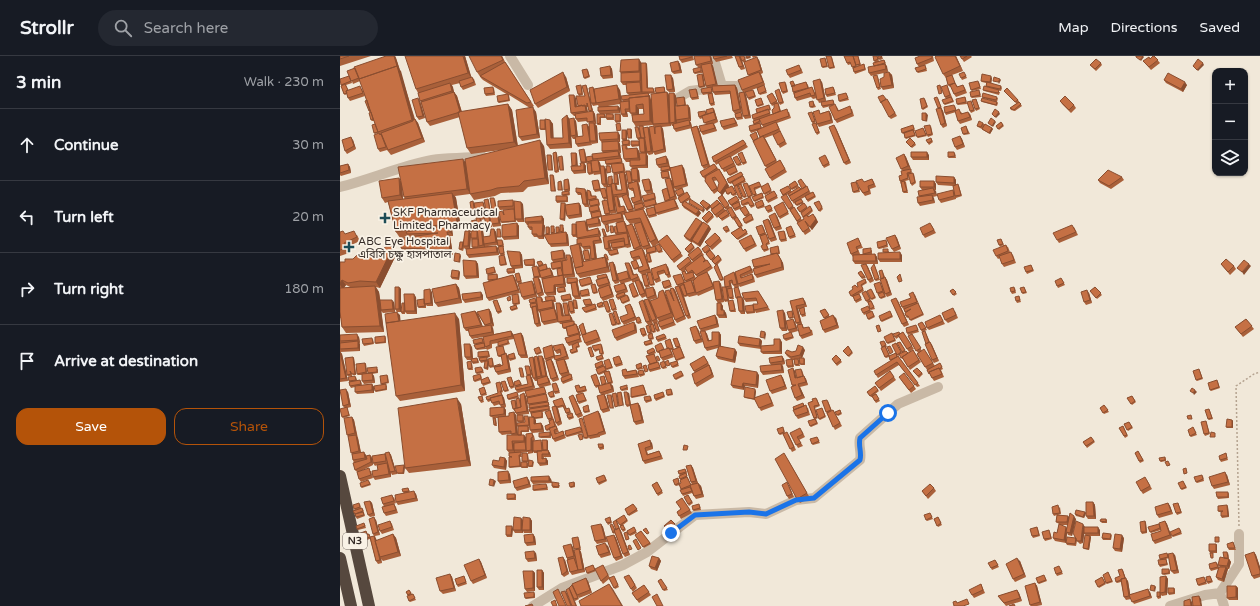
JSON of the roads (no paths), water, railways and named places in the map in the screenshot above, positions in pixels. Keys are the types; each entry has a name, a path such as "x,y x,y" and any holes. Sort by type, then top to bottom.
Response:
{"highway":[{"name":"N3","path":"340,476 369,606"},
{"name":"N3","path":"340,558 351,606"}],"street":[{"path":"510,56 528,85"},
{"path":"713,56 722,86"},
{"path":"678,98 690,90 710,89 722,86 737,86 742,93"},
{"path":"340,187 432,160 451,157 473,158 496,154"},
{"path":"533,606 562,588 623,565 647,552 695,515 749,512 766,514 796,500 814,498 860,460 861,455 858,442 860,438 898,404 938,387"},
{"path":"1170,606 1205,595 1220,593 1239,564 1240,534"},
{"path":"1220,593 1224,606"}],"place":[{"name":"SKF Pharmaceutical Limited, Pharmacy","path":"385,218"},
{"name":"ABC Eye Hospital এবিসি চক্ষু হাসপাতাল","path":"349,247"}]}
